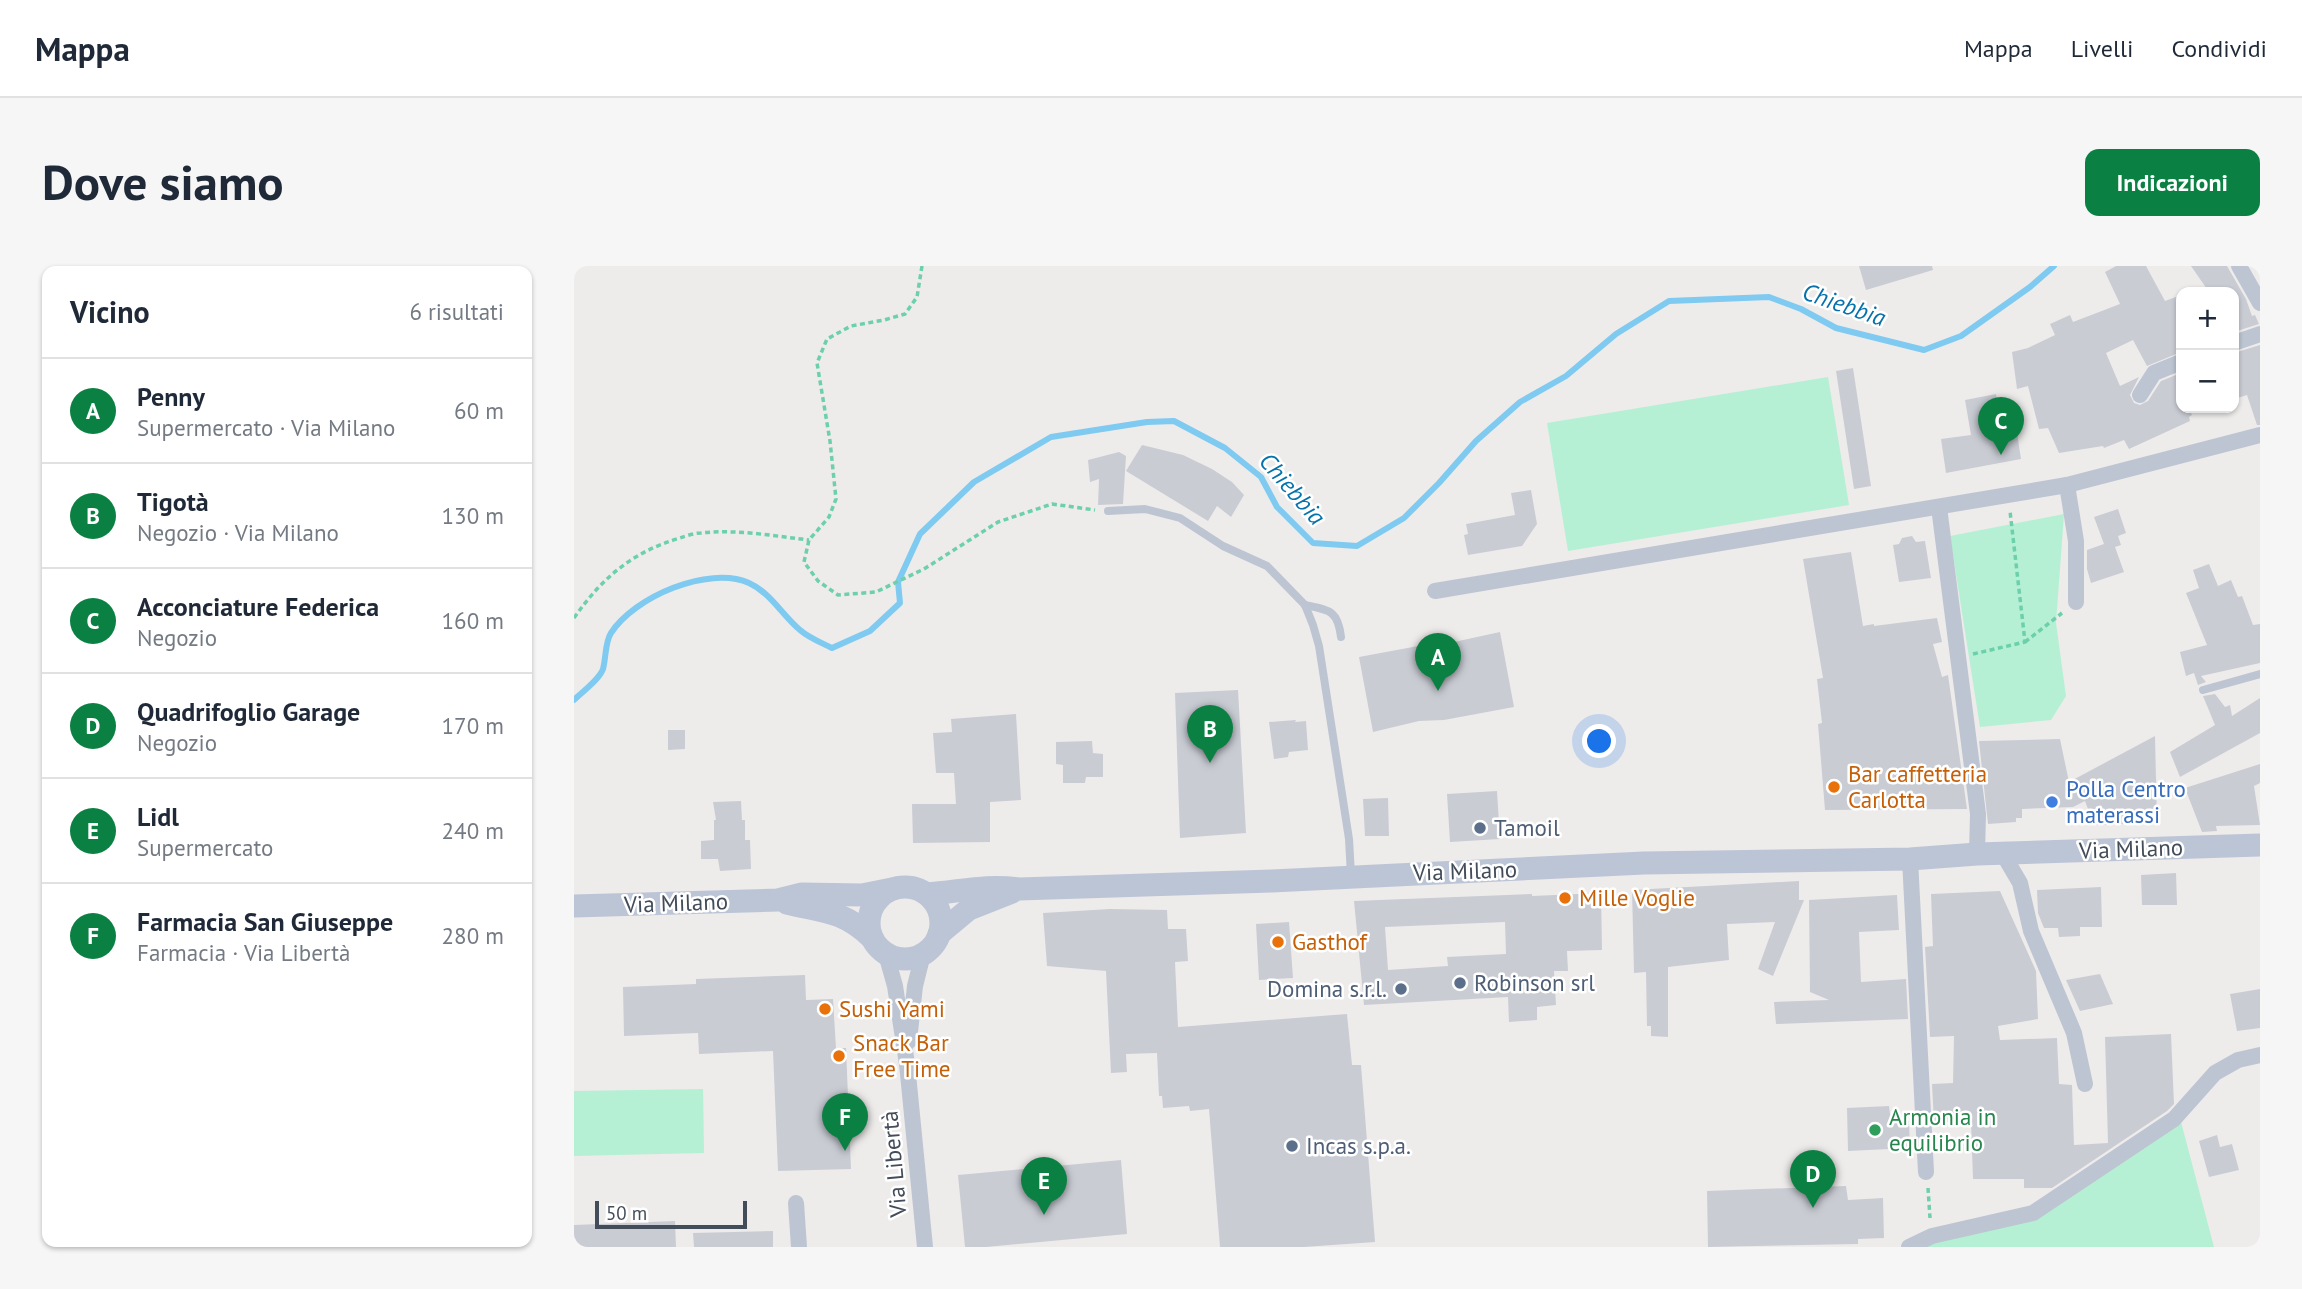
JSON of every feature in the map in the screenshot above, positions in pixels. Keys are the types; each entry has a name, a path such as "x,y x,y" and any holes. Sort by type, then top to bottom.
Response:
{"main road":[{"name":"Via Milano","path":"574,906 778,900 802,894 862,895 904,887 915,888 926,894 995,886 1019,889 1272,881 1644,863 1910,859 1977,854 2260,845"},
{"path":"892,889 882,895 869,914 869,926 878,946 904,959 923,954"},
{"name":"Via Milano","path":"923,954 930,949 939,934 969,909 1019,889"},
{"path":"926,894 934,901 939,911 939,934"},
{"name":"Via Milano","path":"778,900 842,915 857,924 878,946"}],"street":[{"path":"2239,266 2260,303"},
{"path":"2239,341 2260,334"},
{"path":"2140,395 2154,373 2176,364"},
{"path":"1435,591 2067,485 2260,435"},
{"path":"2067,485 2076,541 2076,603"},
{"path":"1939,507 1978,814 1977,854"},
{"path":"2003,854 2020,883 2031,931 2074,1033 2085,1084"},
{"path":"1910,859 1926,1172"},
{"name":"Via Libertà","path":"878,946 895,986 908,1064 925,1247"},
{"path":"908,1064 915,986 923,954"},
{"path":"1909,1247 1932,1236 2033,1213 2174,1119 2215,1073 2238,1060 2260,1055"},
{"path":"796,1203 799,1247"}],"lane":[{"path":"1108,511 1145,509 1180,518 1223,546 1267,566 1305,604 1319,646 1349,839 1351,876"},
{"path":"1305,604 1329,611 1339,621 1341,637"},
{"path":"2203,690 2260,674"}],"path":[{"path":"922,266 917,297 905,314 851,326 839,332 827,339 817,363 836,499 829,517 809,540 804,562 818,581 838,595 876,592 924,569 999,522 1052,504 1108,511"},
{"path":"2008,495 2025,642"},
{"path":"574,618 588,598 622,564 657,545 699,533 757,534 809,540"},
{"path":"1958,658 2025,642 2076,603"},
{"path":"1926,1172 1932,1236"}],"green space":[{"path":"1828,377 1849,505 1568,551 1547,423"},
{"path":"2064,514 2056,623 2066,696 2051,720 1980,727 1950,536"},
{"path":"703,1089 704,1153 574,1156 574,1091"},
{"path":"2180,1118 2214,1247 1920,1247 2040,1216"}],"building":[{"path":"1859,266 1932,266 1933,270 1866,290"},
{"path":"2116,266 2146,266 2165,301 2176,297 2176,354 2147,366 2133,340 2106,353 2120,386 2139,377 2130,395 2134,403 2140,405 2148,401 2161,381 2176,375 2176,413 2192,415 2189,417 2190,421 2129,449 2124,440 2104,448 2059,453 2048,428 2039,429 2028,386 2017,389 2012,352 2028,348 2055,335 2050,324 2070,315 2073,322 2120,304 2105,272"},
{"path":"2191,266 2227,266 2246,299 2252,316 2255,315 2259,324 2239,330 2239,287 2206,287"},
{"path":"2260,345 2260,425 2257,425 2247,395 2239,397 2239,351"},
{"path":"1853,368 1871,486 1854,489 1836,371"},
{"path":"1996,394 2002,429 2016,426 2021,459 1946,473 1941,439 1971,435 1965,400"},
{"path":"1142,445 1183,455 1232,482 1244,495 1231,517 1217,506 1208,521 1126,471"},
{"path":"1119,452 1126,456 1123,504 1098,505 1099,479 1090,482 1088,460"},
{"path":"1531,490 1537,524 1522,546 1468,555 1464,535 1468,534 1466,524 1515,515 1511,493"},
{"path":"2118,509 2126,533 2118,536 2121,545 2115,547 2124,572 2091,583 2087,569 2087,550 2104,544 2094,517"},
{"path":"1912,536 1916,542 1925,541 1931,578 1899,582 1893,545 1899,544 1902,538"},
{"path":"1851,552 1863,626 1937,618 1942,642 1933,644 1942,677 1948,675 1967,809 1825,810 1818,724 1822,723 1817,679 1823,678 1803,559"},
{"path":"2209,564 2218,586 2231,580 2238,597 2242,596 2253,625 2260,624 2260,663 2201,676 2206,682 2198,685 2194,673 2186,676 2180,652 2207,645 2186,593 2199,588 2193,570"},
{"path":"1500,632 1514,707 1444,720 1419,721 1373,732 1359,657"},
{"path":"1238,690 1246,833 1180,838 1175,693"},
{"path":"2215,694 2225,707 2230,705 2232,716 2260,698 2260,733 2180,777 2170,752 2215,725 2203,696"},
{"path":"1016,714 1021,800 990,802 990,842 913,843 912,804 956,804 954,773 936,773 933,733 952,732 951,719"},
{"path":"1296,720 1295,722 1306,721 1308,750 1289,752 1288,757 1274,759 1269,722"},
{"path":"668,730 685,730 685,749 668,750"},
{"path":"2155,736 2157,823 2094,825 2085,801 2073,807 2022,809 2022,818 2016,818 2016,822 1988,824 1979,741 2060,739 2069,782"},
{"path":"1092,741 1093,753 1103,754 1103,777 1086,777 1085,783 1063,783 1063,765 1056,764 1056,742"},
{"path":"2260,764 2260,783 2254,786 2260,825 2216,826 2217,831 2202,832 2185,788"},
{"path":"1497,791 1500,839 1450,842 1447,794"},
{"path":"1388,798 1389,836 1365,836 1363,799"},
{"path":"741,801 745,840 750,840 751,869 720,871 718,859 701,859 701,841 714,840 716,820 713,802"},
{"path":"2176,873 2177,905 2142,905 2141,875"},
{"path":"1799,881 1799,900 1804,900 1773,976 1758,969 1775,922 1727,924 1729,960 1668,967 1668,1037 1651,1036 1651,1026 1647,1026 1646,972 1634,973 1632,890"},
{"path":"2101,887 2102,927 2080,927 2080,936 2059,937 2058,928 2044,928 2038,913 2037,890"},
{"path":"2000,891 2036,971 2038,1019 1998,1026 2000,1040 2057,1038 2059,1084 2072,1085 2074,1145 2108,1143 2105,1037 2171,1034 2174,1104 2052,1188 2024,1188 2024,1179 1973,1179 1971,1122 1934,1122 1932,1084 1953,1083 1954,1036 1930,1037 1925,947 1933,946 1931,894"},
{"path":"1601,893 1602,950 1567,951 1568,971 1554,971 1556,1005 1537,1007 1537,1020 1509,1022 1508,997 1364,1005 1354,901","holes":["1505,922 1506,954 1447,957 1448,966 1388,970 1385,927"]},
{"path":"1897,895 1899,930 1859,932 1861,982 1906,979 1908,1019 1776,1024 1774,1002 1829,1000 1810,992 1809,900"},
{"path":"1110,909 1167,910 1168,929 1186,929 1188,961 1175,962 1178,1027 1347,1014 1352,1065 1361,1065 1375,1242 1304,1247 1220,1247 1209,1109 1190,1111 1189,1106 1163,1108 1162,1096 1159,1096 1157,1053 1126,1054 1127,1072 1111,1073 1106,971 1047,966 1043,913"},
{"path":"1289,922 1293,978 1259,980 1256,924"},
{"path":"2100,974 2113,1004 2080,1011 2066,980"},
{"path":"805,975 806,1000 833,999 836,1048 846,1048 851,1169 778,1171 773,1051 699,1054 698,1033 624,1036 623,987 696,984 696,979"},
{"path":"2260,989 2260,1028 2237,1031 2230,994"},
{"path":"1889,1106 1891,1122 1909,1121 1910,1148 1848,1151 1847,1108"},
{"path":"2217,1135 2220,1147 2232,1144 2239,1170 2209,1177 2199,1141"},
{"path":"1121,1160 1127,1234 965,1247 958,1175"},
{"path":"1846,1186 1848,1200 1883,1198 1884,1238 1858,1239 1858,1244 1708,1247 1707,1191"},
{"path":"675,1221 676,1247 574,1247 574,1225"},
{"path":"773,1231 773,1247 694,1247 693,1233"}],"waterway":[{"name":"Chiebbia","path":"574,700 601,673 609,637 622,620 636,607 654,597 693,581 713,578 749,583 764,592 804,633 832,648 870,631 900,603 898,582 920,534 974,482 1051,437 1147,422 1174,421 1225,448 1261,477 1277,507 1313,543 1357,546 1404,518 1476,441 1520,402 1566,376 1616,334 1669,301 1769,297 1801,309 1836,328 1924,350 1961,336 2030,287 2054,266"}],"place":[{"name":"Acconciature Federica","path":"2001,455"},
{"name":"Penny","path":"1438,691"},
{"name":"Tigotà","path":"1210,763"},
{"name":"Bar caffetteria Carlotta","path":"1834,787"},
{"name":"Polla Centro materassi","path":"2052,802"},
{"name":"Tamoil","path":"1480,828"},
{"name":"Mille Voglie","path":"1565,898"},
{"name":"Gasthof","path":"1278,942"},
{"name":"Robinson srl","path":"1460,983"},
{"name":"Domina s.r.l.","path":"1401,989"},
{"name":"Sushi Yami","path":"825,1009"},
{"name":"Snack Bar Free Time","path":"839,1056"},
{"name":"Armonia in equilibrio","path":"1875,1130"},
{"name":"Incas s.p.a.","path":"1292,1146"},
{"name":"Farmacia San Giuseppe","path":"845,1151"},
{"name":"Quadrifoglio Garage","path":"1813,1208"},
{"name":"Lidl","path":"1044,1215"}]}
